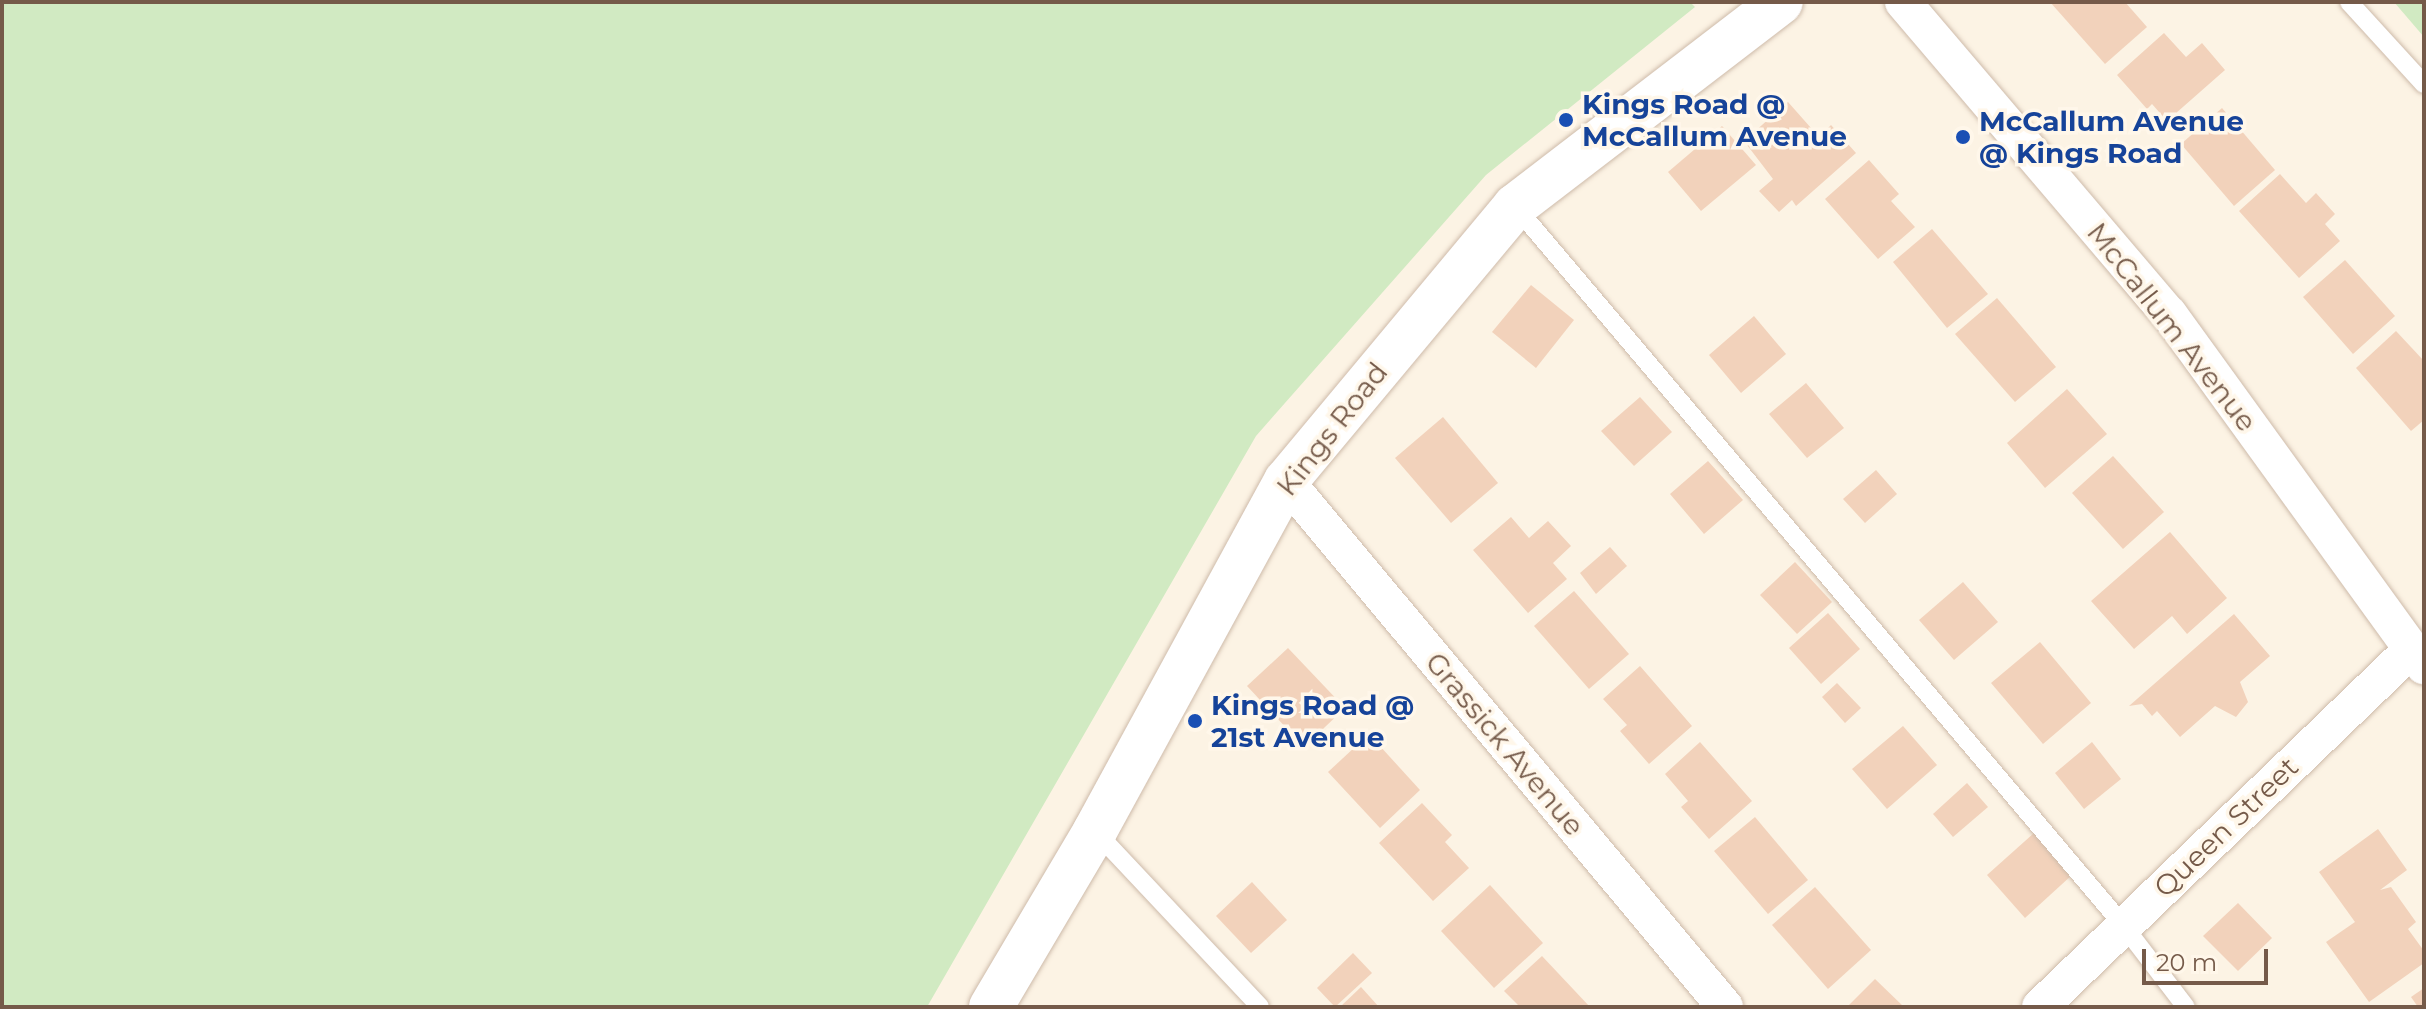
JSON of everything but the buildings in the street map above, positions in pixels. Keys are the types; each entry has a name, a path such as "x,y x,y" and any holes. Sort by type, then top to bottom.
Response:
{"street":[{"name":"McCallum Avenue","path":"1903,2 2169,314 2418,658"},
{"name":"Kings Road","path":"991,1007 1095,831 1286,481 1515,206 1774,4"},
{"name":"Grassick Avenue","path":"1286,481 1725,1007"},
{"name":"Queen Street","path":"2040,1007 2123,925 2418,658"}],"lane":[{"path":"2349,2 2424,84"},
{"path":"1515,206 2123,925 2186,1007"},
{"path":"1095,831 1260,1007"}],"green space":[{"path":"2,2 1690,2 1695,7 1486,175 1256,436 927,1007 2,1007"},
{"path":"2394,2 2424,2 2424,37"}],"place":[{"name":"Kings Road @ McCallum Avenue","path":"1566,120"},
{"name":"McCallum Avenue @ Kings Road","path":"1963,137"},
{"name":"Kings Road @ 21st Avenue","path":"1195,721"}]}
